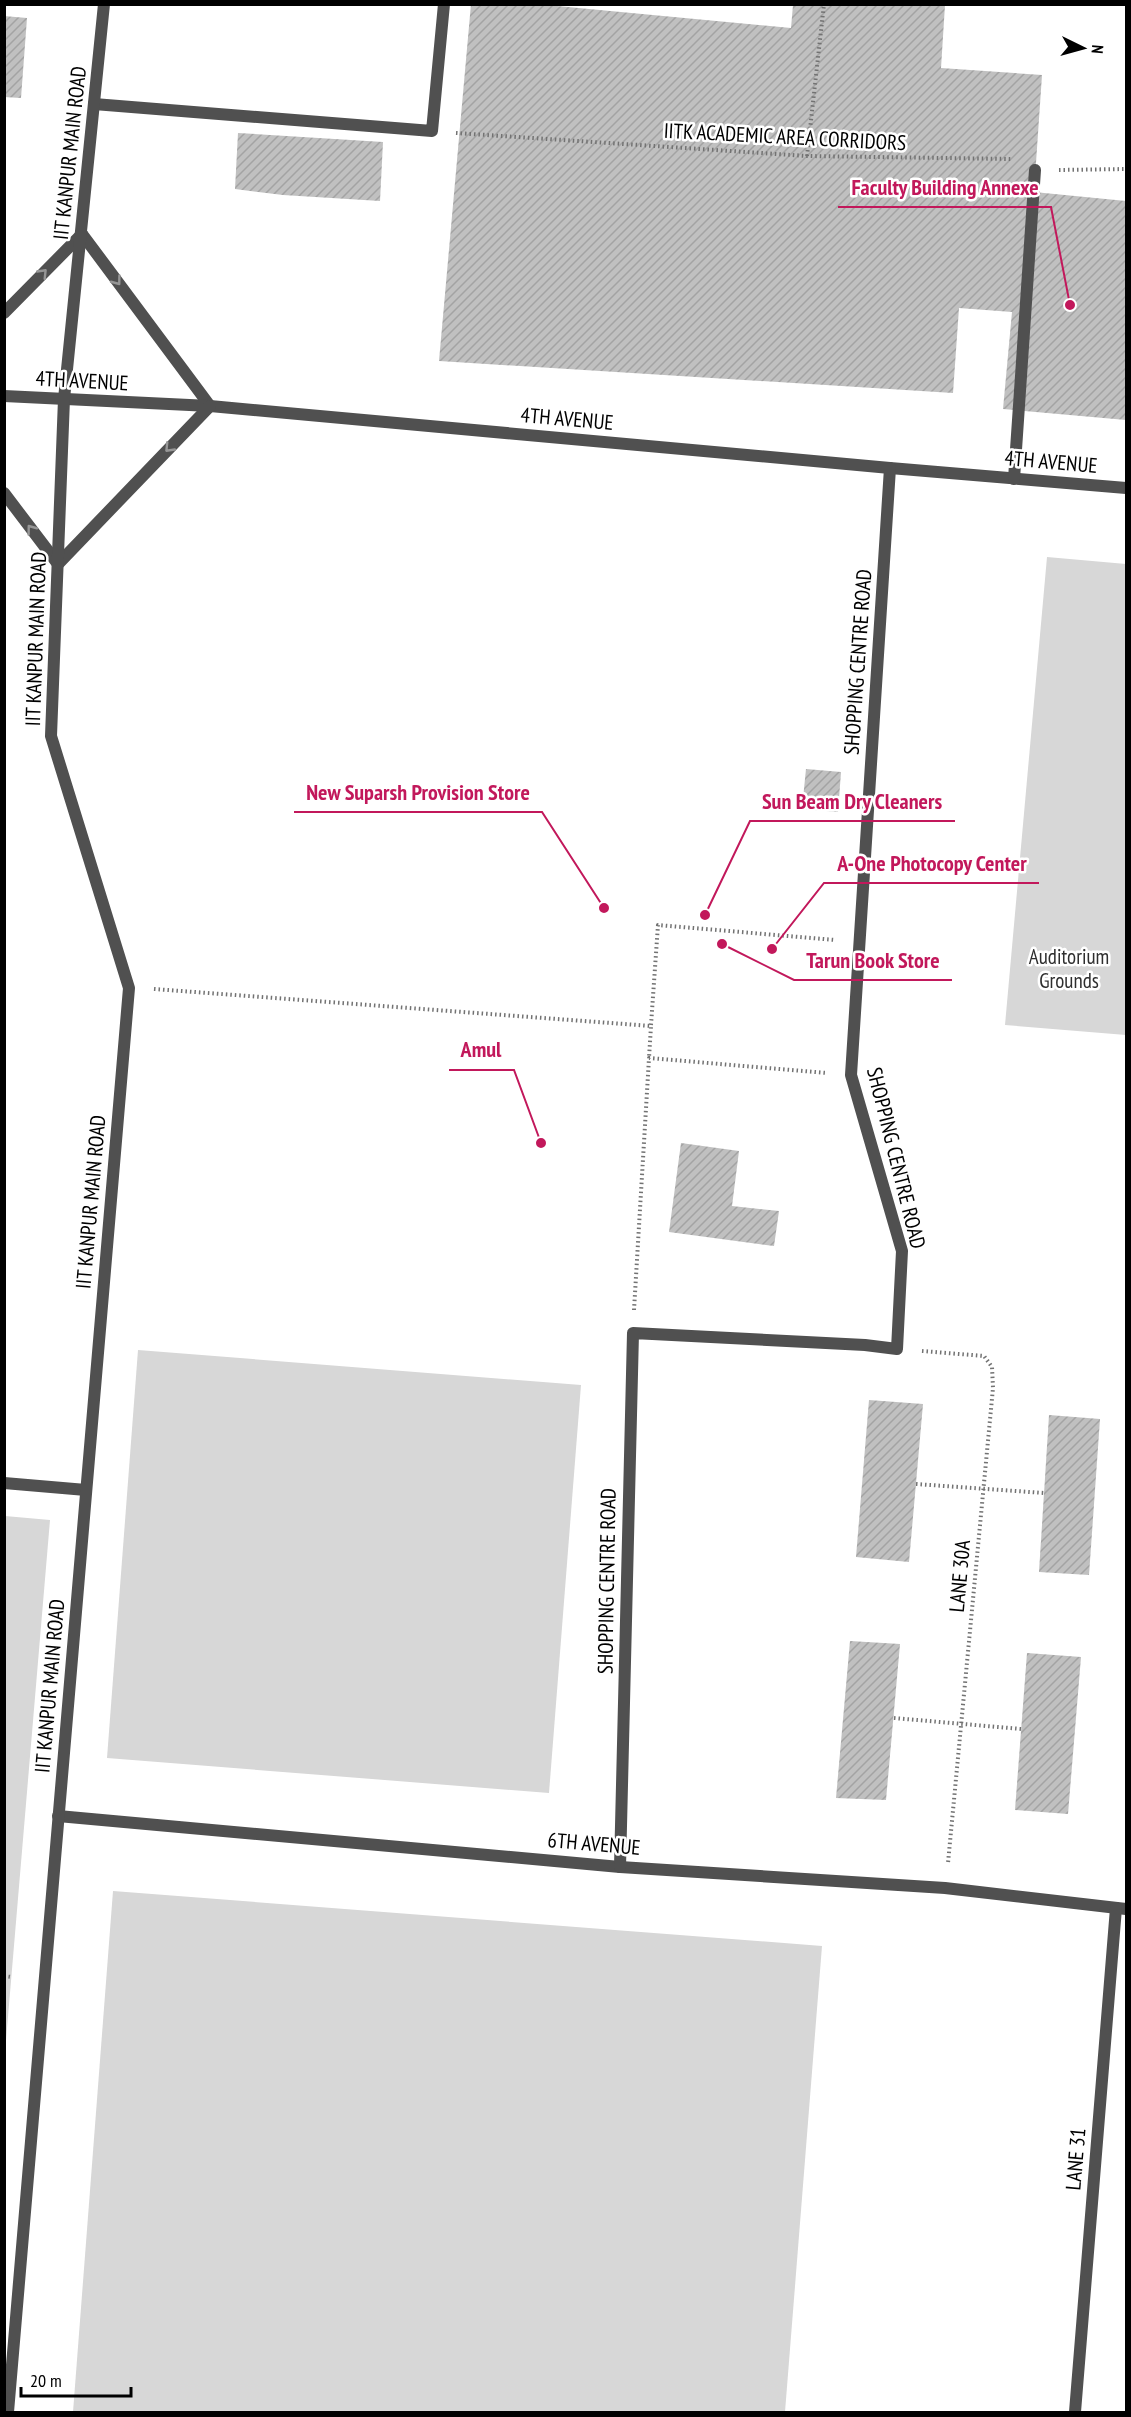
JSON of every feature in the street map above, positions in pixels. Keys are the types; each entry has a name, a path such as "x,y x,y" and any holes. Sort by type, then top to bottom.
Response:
{"street":[{"name":"IIT KANPUR MAIN ROAD","path":"8,2412 129,988 51,736 64,399 104,4"},
{"path":"94,104 432,131 444,4"},
{"path":"1014,479 1035,170"},
{"path":"4,313 82,234 210,406 58,564 4,493"},
{"name":"4TH AVENUE","path":"4,396 210,406 1126,488"},
{"name":"SHOPPING CENTRE ROAD","path":"890,468 851,1075 902,1251 897,1348"},
{"path":"633,1333 897,1348"},
{"name":"SHOPPING CENTRE ROAD","path":"620,1866 633,1333"},
{"path":"4,1483 86,1490"},
{"name":"6TH AVENUE","path":"58,1816 620,1866 945,1888 1121,1908"},
{"name":"LANE 31","path":"1075,2412 1121,1908"}],"path":[{"path":"807,156 824,4"},
{"name":"IITK ACADEMIC AREA CORRIDORS","path":"432,131 807,156 1036,160 1035,170 1126,169"},
{"path":"633,1333 658,926 859,941"},
{"path":"129,988 651,1026"},
{"path":"649,1058 851,1075"},
{"name":"LANE 30A","path":"897,1348 984,1356 992,1367 993,1388 945,1888"},
{"path":"916,1484 1044,1493"},
{"path":"894,1718 1021,1729"},
{"path":"4,1976 11,1977"}],"green space":[{"name":"Auditorium Grounds","path":"1047,557 1126,564 1126,1035 1005,1025"},
{"path":"138,1350 581,1385 549,1793 107,1758"},
{"path":"4,1516 50,1520 5,2052"},
{"path":"113,1891 822,1946 785,2412 73,2412"}],"building":[{"path":"471,4 536,4 791,28 793,5 945,5 941,68 1042,75 1034,192 1126,201 1126,420 1003,409 1012,312 959,308 953,393 439,361"},
{"path":"4,16 27,18 21,98 4,97"},
{"path":"238,133 383,142 380,201 283,195 235,189"},
{"path":"806,769 841,772 838,812 802,809"},
{"path":"681,1143 739,1151 732,1206 779,1211 774,1246 669,1232"},
{"path":"869,1400 923,1404 909,1562 856,1557"},
{"path":"1049,1415 1100,1419 1089,1575 1039,1572"},
{"path":"850,1641 900,1644 886,1800 836,1798"},
{"path":"1027,1653 1081,1657 1068,1814 1015,1810"}],"place":[{"name":"Faculty Building Annexe","path":"1070,305"},
{"name":"New Suparsh Provision Store","path":"604,908"},
{"name":"Sun Beam Dry Cleaners","path":"705,915"},
{"name":"Tarun Book Store","path":"722,944"},
{"name":"A-One Photocopy Center","path":"772,949"},
{"name":"Amul","path":"541,1143"}]}
